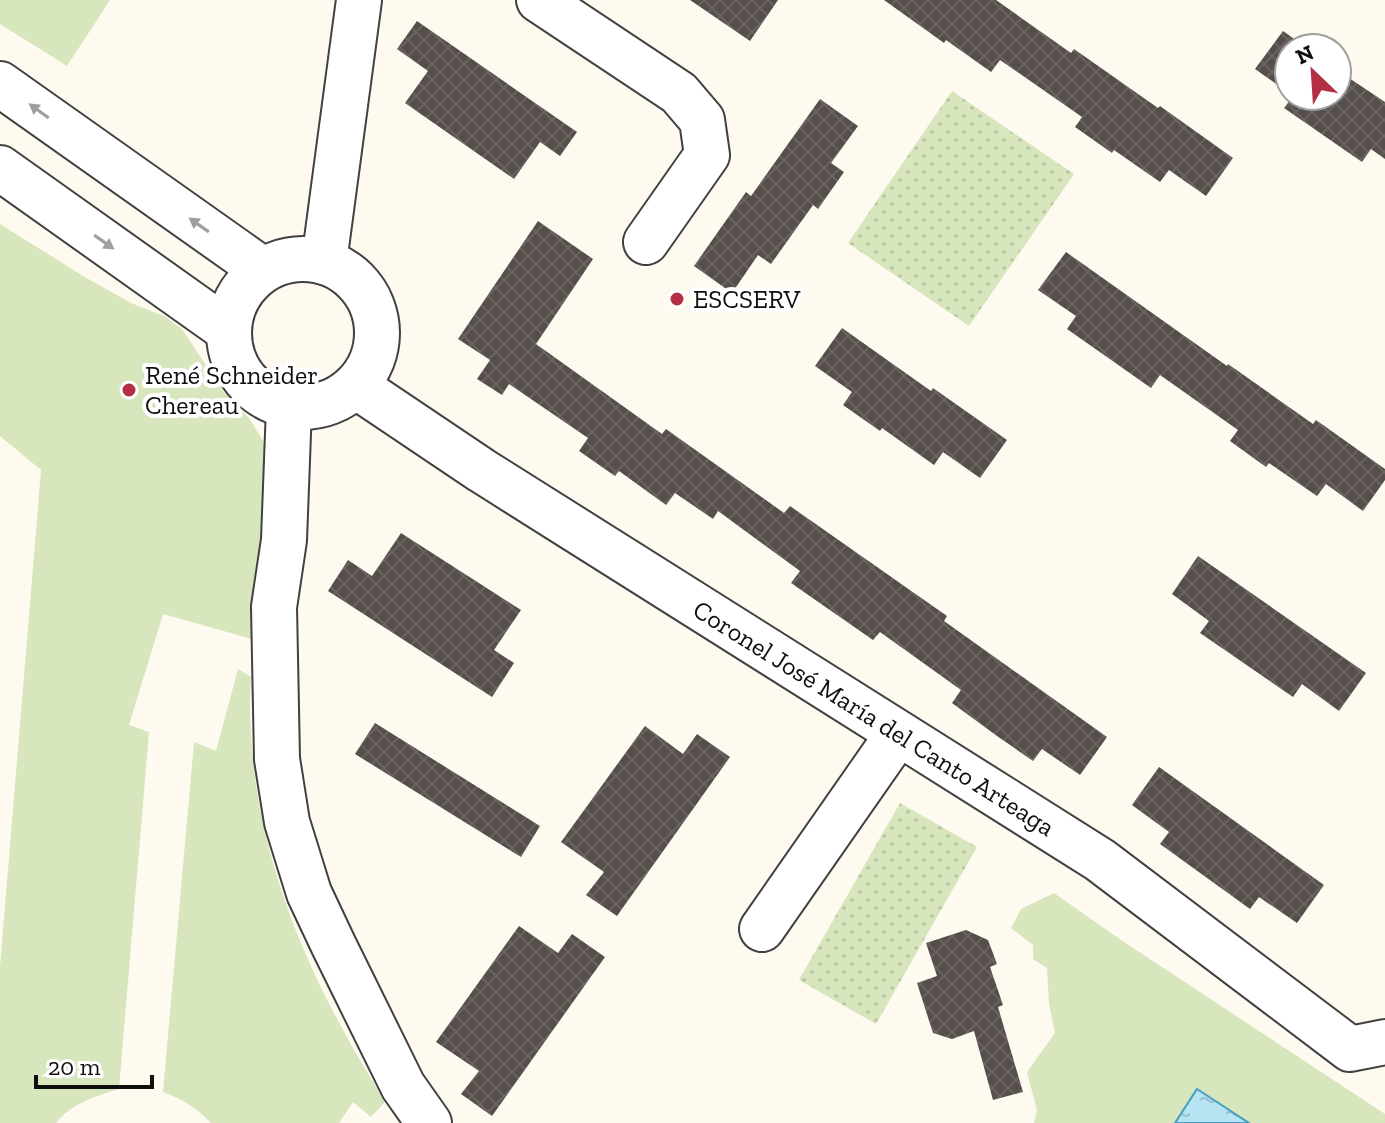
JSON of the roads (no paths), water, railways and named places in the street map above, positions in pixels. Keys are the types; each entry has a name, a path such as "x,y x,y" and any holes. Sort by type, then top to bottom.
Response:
{"lane":[{"path":"324,262 359,0"},
{"path":"539,0 679,93 702,120 707,155 646,242"},
{"path":"0,84 263,270"},
{"path":"0,168 228,330"},
{"path":"293,259 324,262 347,273 365,291 376,315 378,340 370,365 356,386 336,400 313,407 289,407 264,397 244,380 231,357 228,330 232,306 245,286 263,270 293,259"},
{"name":"Coronel José María del Canto Arteaga","path":"356,386 481,470 1100,860 1350,1049 1385,1042"},
{"path":"289,407 284,540 274,607 277,759 287,822 309,893 333,944 403,1086 429,1123"},
{"path":"762,929 898,734"}],"water":[{"path":"1197,1089 1249,1123 1175,1123"}],"place":[{"name":"ESCSERV","path":"677,299"},
{"name":"René Schneider Chereau","path":"129,390"}]}
